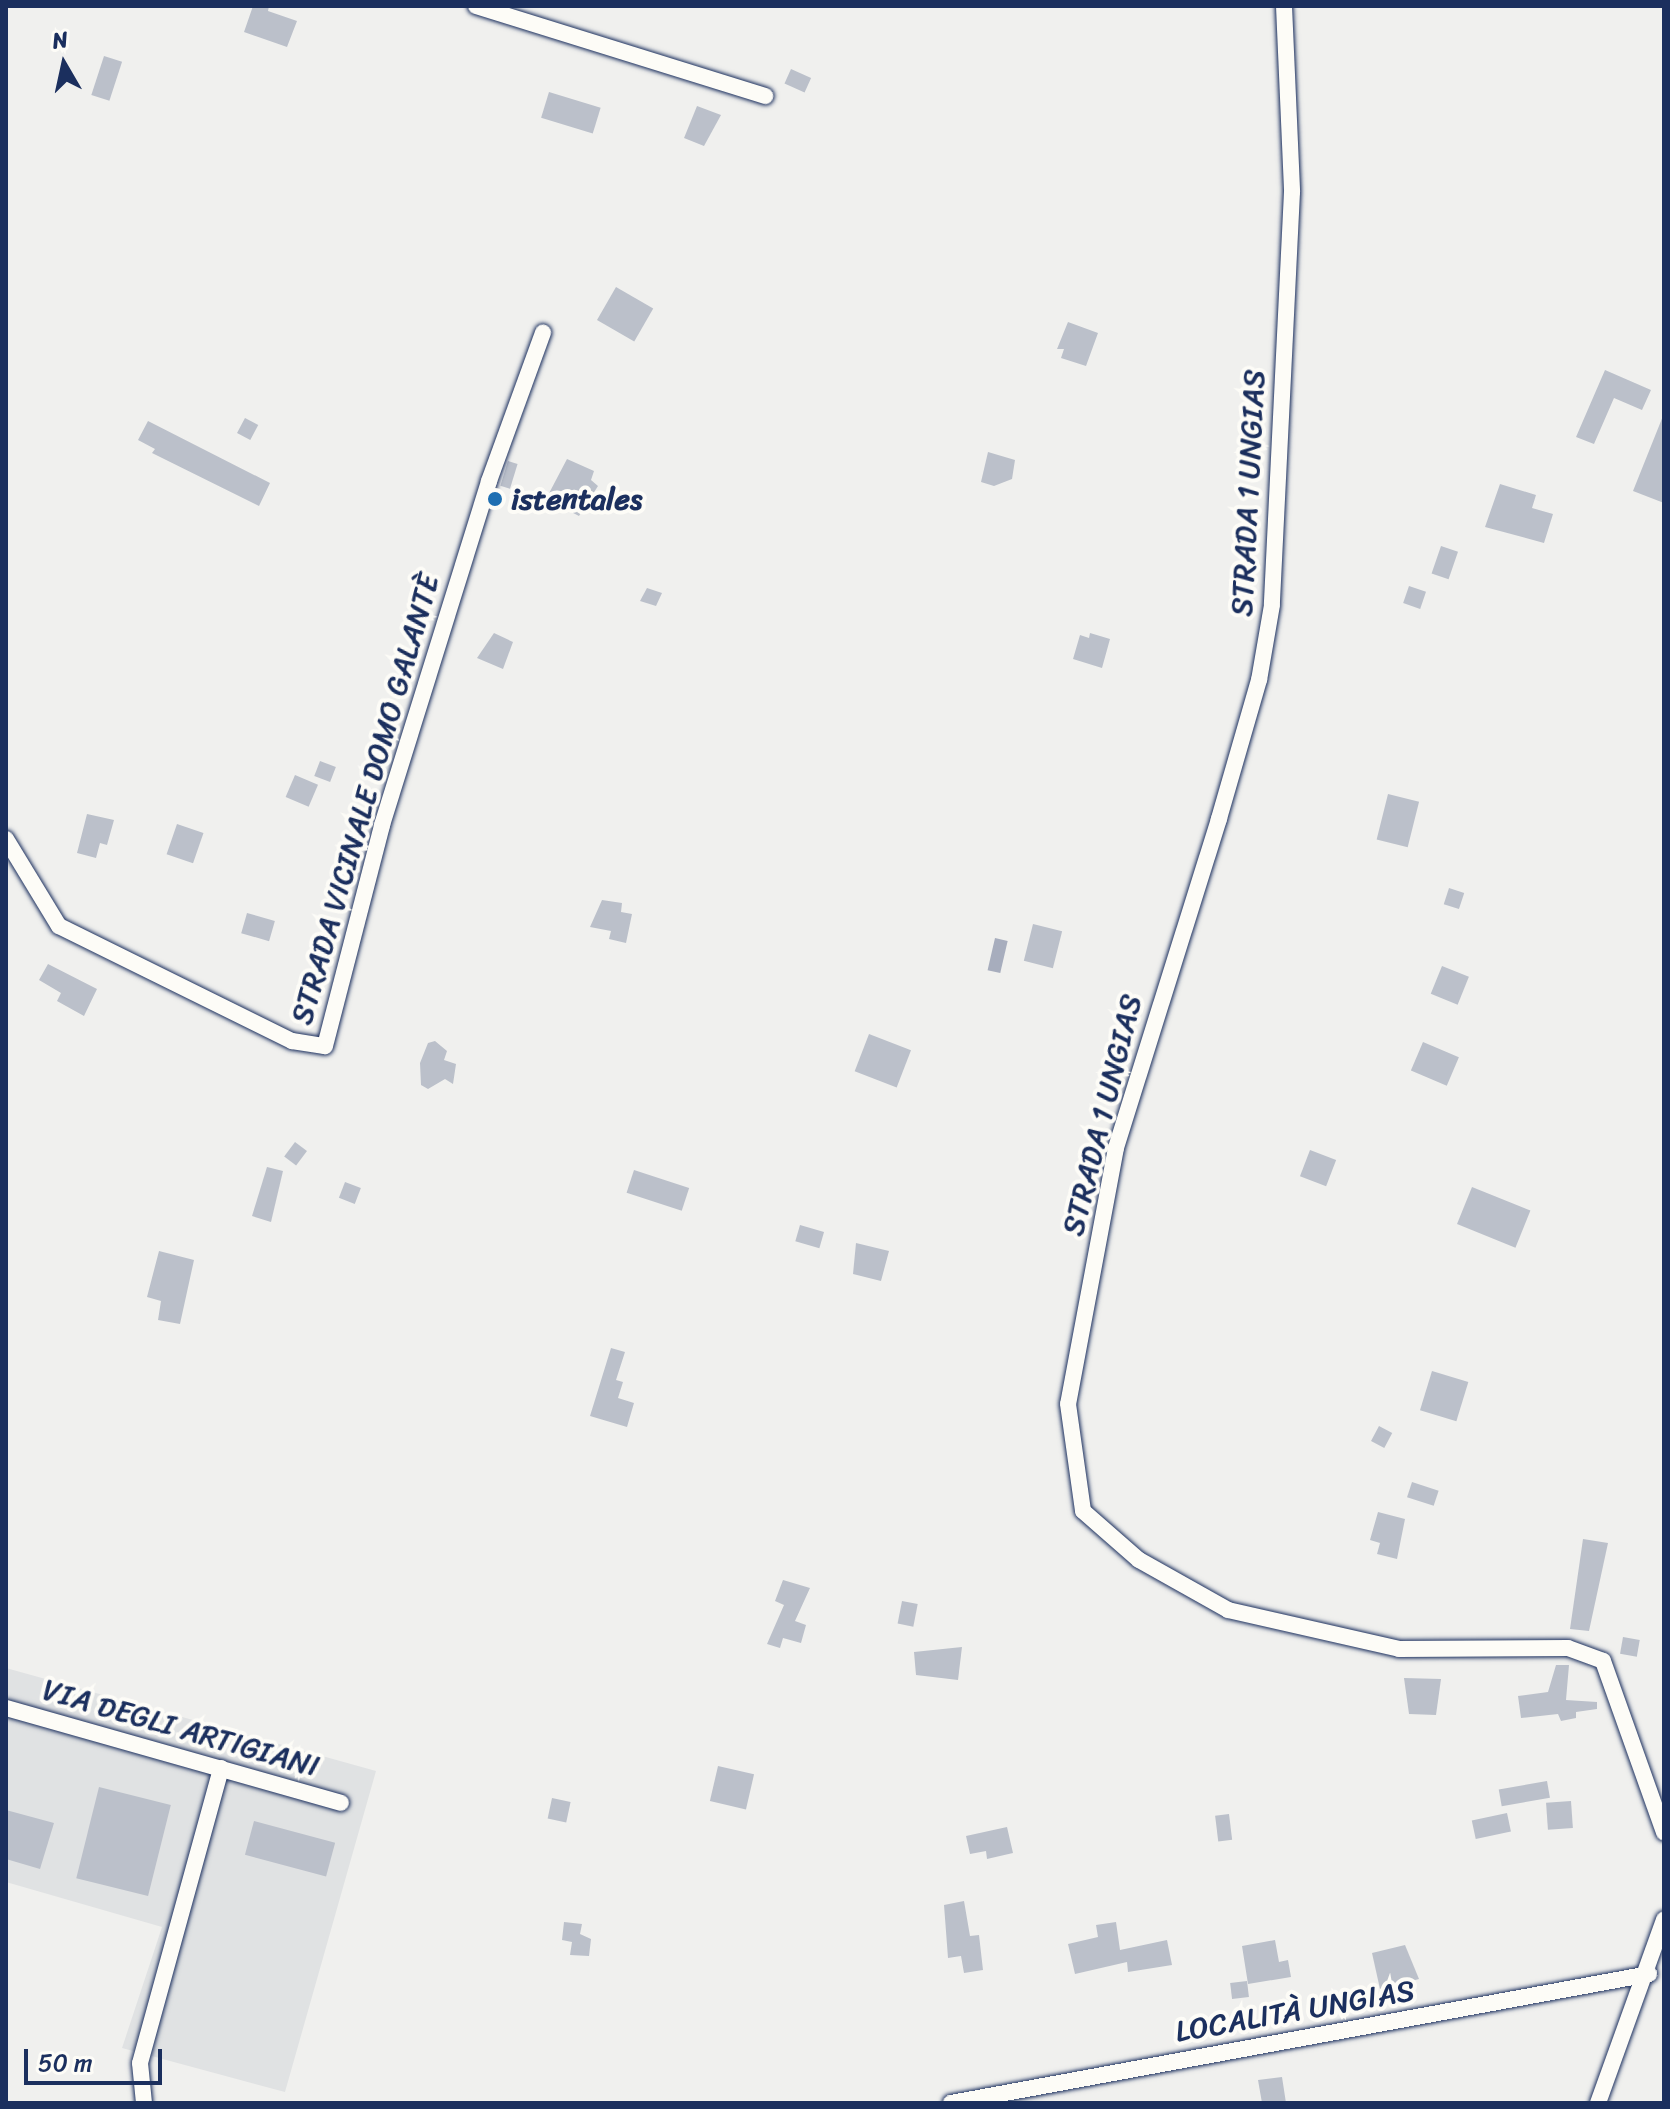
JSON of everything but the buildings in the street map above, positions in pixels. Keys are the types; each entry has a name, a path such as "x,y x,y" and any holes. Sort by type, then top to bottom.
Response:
{"street":[{"path":"476,6 765,96"},
{"name":"STRADA 1 UNGIAS","path":"1284,6 1292,192 1272,605 1259,680 1116,1148 1068,1404 1083,1511 1139,1560 1228,1610 1399,1649 1568,1648 1603,1661 1664,1832"},
{"name":"STRADA VICINALE DOMO GALANTÈ","path":"6,839 59,926 292,1041 325,1046 382,825 489,481 543,333"},
{"name":"VIA DEGLI ARTIGIANI","path":"6,1708 341,1803"},
{"path":"144,2103 140,2063 221,1768"},
{"path":"1598,2103 1649,1974 1664,1920"},
{"name":"LOCALITÀ UNGIAS","path":"951,2103 1649,1974"}],"shaded area":[{"path":"6,1668 376,1771 285,2092 122,2048 162,1927 6,1882"}],"water":[{"path":"995,938 1008,941 1000,973 988,970"}],"place":[{"name":"istentales","path":"495,499"}]}
